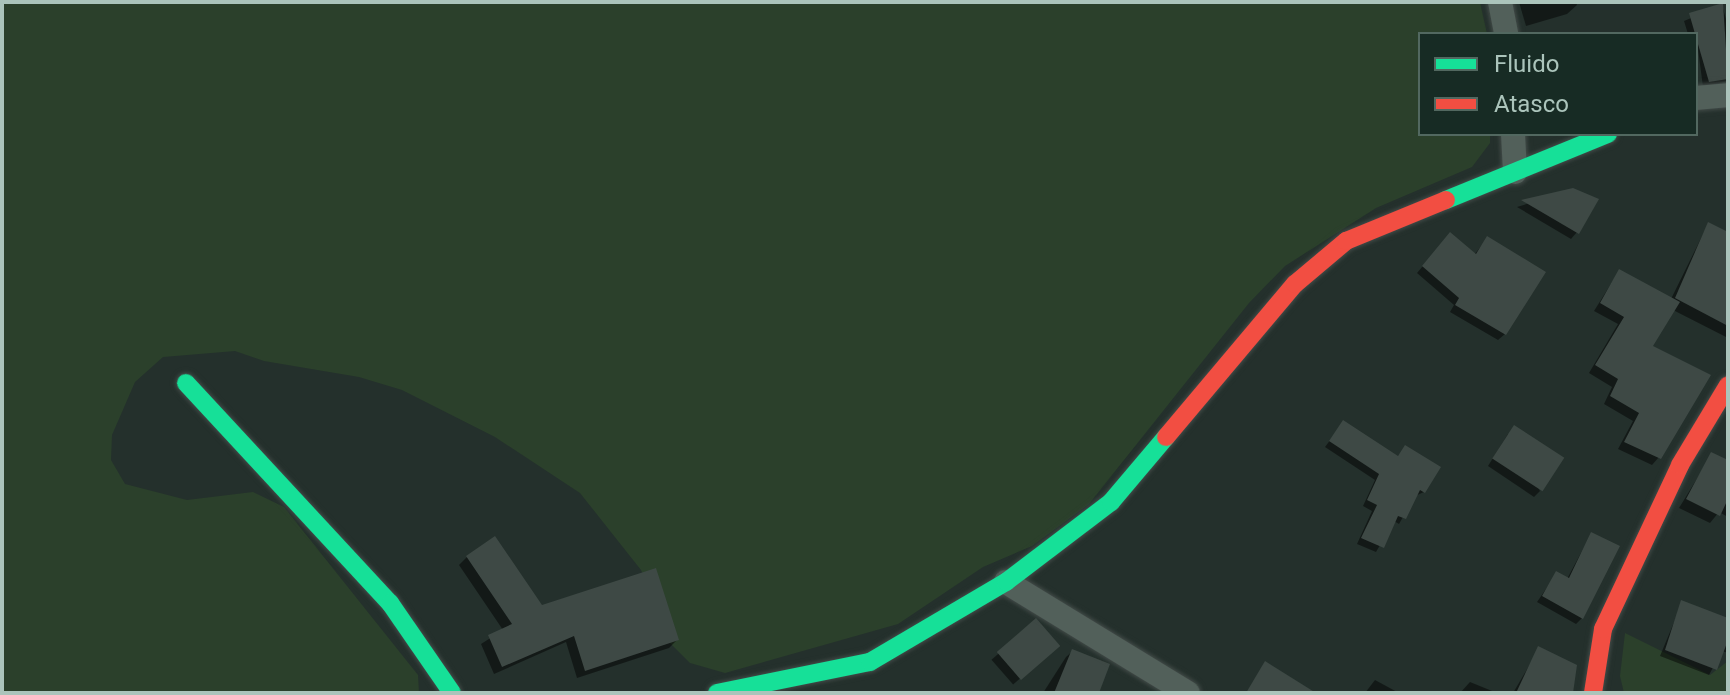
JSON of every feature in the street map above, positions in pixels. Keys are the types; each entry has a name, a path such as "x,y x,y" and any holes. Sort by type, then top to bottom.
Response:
{"street":[{"path":"1500,2 1506,32"},
{"path":"1698,98 1728,95"},
{"path":"1513,136 1515,172"},
{"path":"717,693 870,662 1006,582 1111,502 1295,284 1346,241 1603,136"},
{"path":"186,383 390,603 452,693"},
{"path":"1593,693 1603,629 1680,465 1728,385"},
{"path":"1006,582 1188,693"}],"green space":[{"path":"2,2 1480,2 1487,32 1418,32 1418,136 1490,136 1490,143 1472,167 1376,208 1285,266 1249,303 1089,504 1032,546 983,567 898,624 725,673 690,663 666,639 659,607 641,570 580,493 495,437 402,390 359,377 264,361 235,351 163,357 135,382 112,435 111,460 125,484 187,500 253,492 284,507 418,675 419,693 2,693"},
{"path":"1625,633 1710,675 1728,661 1728,693 1624,693 1620,676"}],"building":[{"path":"1723,3 1728,79 1709,82 1698,44 1698,32 1695,32 1689,13"},
{"path":"1573,188 1599,199 1579,234 1521,200"},
{"path":"1708,222 1728,232 1728,326 1675,298"},
{"path":"1450,232 1476,254 1487,236 1546,272 1506,335 1455,305 1459,298 1422,266"},
{"path":"1619,269 1680,302 1653,346 1711,375 1661,459 1624,442 1639,413 1610,396 1618,379 1595,365 1624,317 1600,303"},
{"path":"1343,420 1398,456 1405,445 1441,467 1425,493 1420,490 1406,519 1398,516 1384,548 1361,538 1377,505 1367,500 1379,474 1329,441"},
{"path":"1514,425 1564,458 1543,491 1492,459"},
{"path":"1711,452 1728,460 1728,499 1720,516 1686,499"},
{"path":"1591,532 1620,546 1583,619 1542,596 1556,571 1569,578"},
{"path":"495,536 542,605 656,568 679,640 585,671 574,636 502,667 488,635 512,624 466,556"},
{"path":"1681,600 1728,618 1728,640 1717,670 1665,650"},
{"path":"1036,618 1060,646 1021,680 997,652"},
{"path":"1538,646 1577,665 1573,693 1516,693"},
{"path":"1072,649 1110,664 1099,693 1054,693"},
{"path":"1265,661 1316,693 1246,693"}],"traffic: fast":[{"path":"1446,200 1603,136"},
{"path":"186,383 390,603 452,693"},
{"path":"717,693 870,662 1006,582 1111,502 1166,437"}],"traffic: jam":[{"path":"1166,437 1295,284 1346,241 1446,200"},
{"path":"1593,693 1603,629 1680,465 1728,385"}]}
